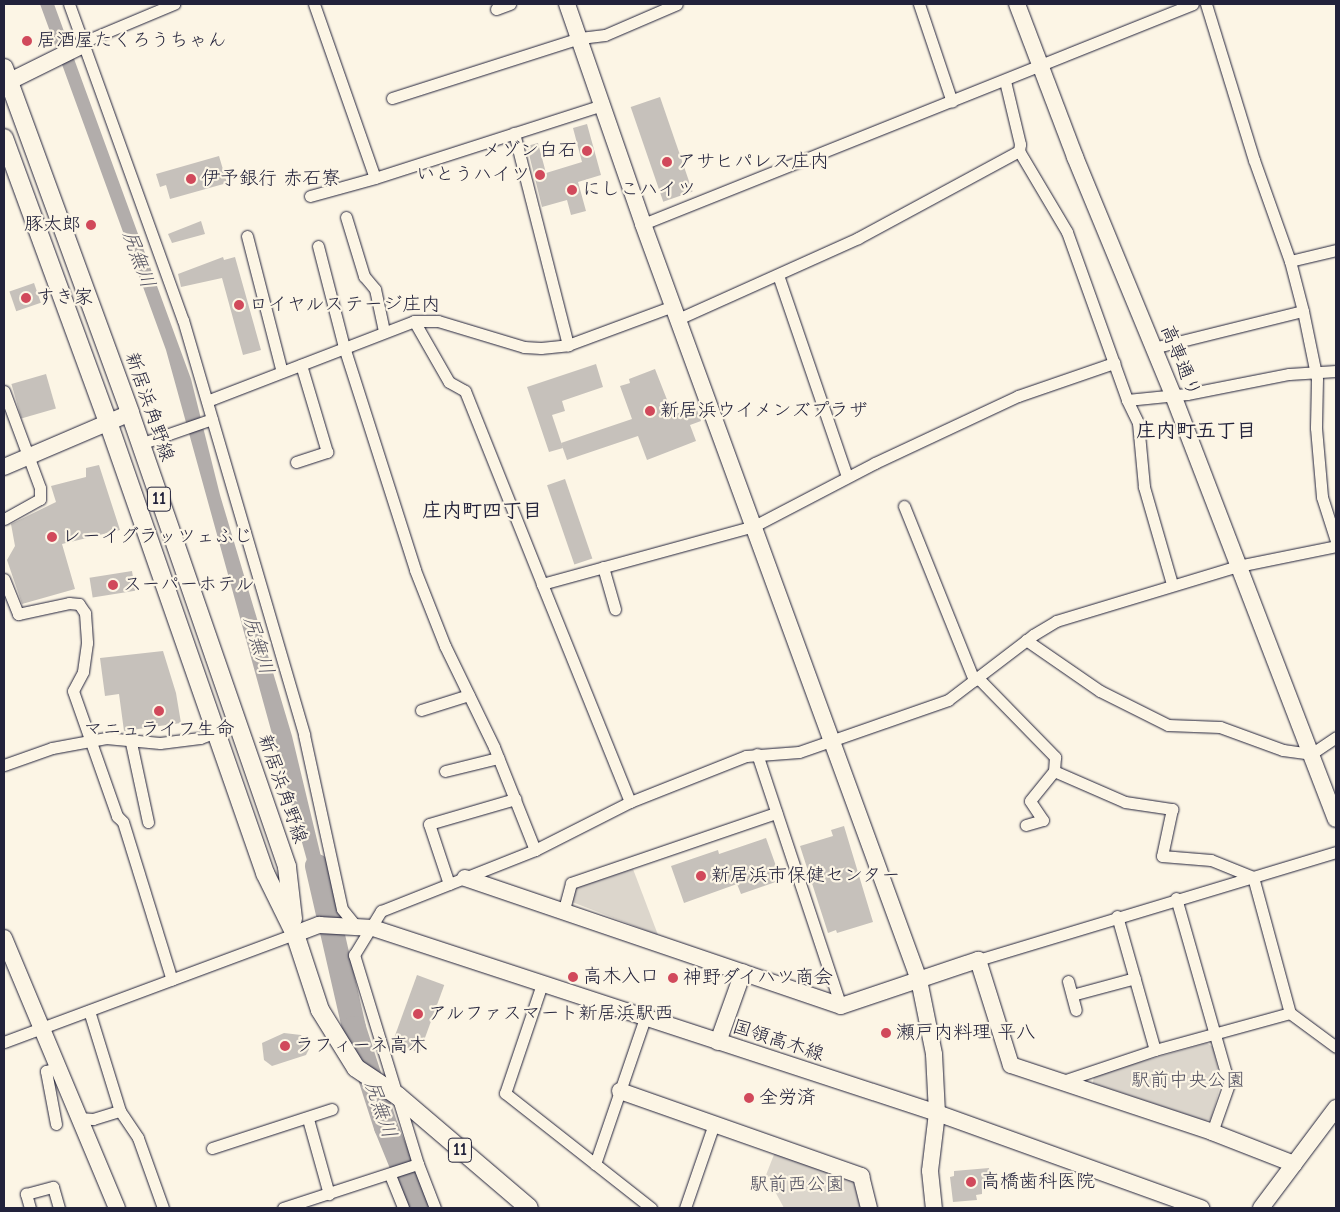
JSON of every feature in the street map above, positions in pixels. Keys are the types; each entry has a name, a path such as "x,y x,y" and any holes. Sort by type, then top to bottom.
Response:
{"main road":[{"name":"新居浜角野線","path":"5,78 130,413 287,867 295,934"},
{"name":"新居浜角野線","path":"4,138 108,422 265,874 295,934 320,1010 356,1068 395,1094"},
{"name":"11","path":"395,1094 529,1208"}],"street":[{"path":"69,4 81,44 159,247 207,401 210,420 237,513 304,735 342,909 355,925"},
{"path":"5,78 36,70 81,44 174,4"},
{"path":"314,4 375,178"},
{"path":"496,9 510,4"},
{"path":"567,4 643,224 919,980 934,1054 937,1113 930,1171 934,1208"},
{"path":"392,98 580,38 605,35 677,4"},
{"path":"919,4 952,102"},
{"name":"高専通り","path":"1016,4 1173,395 1336,819"},
{"path":"643,224 1040,67 1166,8 1193,4"},
{"path":"1206,4 1254,160 1290,261 1303,311 1315,373 1322,497 1336,541"},
{"path":"1005,81 1020,144 1019,151 1067,232 1127,400 1138,423 1144,488 1172,584"},
{"path":"310,196 375,178 602,105"},
{"path":"514,133 568,344"},
{"path":"207,401 414,321 438,321 524,347 568,344 676,312 778,274 858,238 1019,151"},
{"path":"346,217 364,276 375,289 384,331"},
{"path":"247,236 282,372"},
{"path":"318,246 344,347 415,570 445,646 498,758 535,850"},
{"path":"1290,261 1336,250"},
{"path":"778,274 847,477"},
{"path":"1153,348 1303,311"},
{"path":"414,321 449,382 465,391 630,802"},
{"path":"542,584 754,526 847,477 1018,396 1114,363"},
{"path":"296,462 328,452 301,365"},
{"path":"1127,400 1173,395 1288,374 1336,371"},
{"path":"4,391 27,458 37,476 40,499 4,519"},
{"path":"4,467 130,413"},
{"path":"140,444 182,427 210,420"},
{"path":"904,506 976,679 1055,757 1054,771 1030,801 1043,820 1026,825"},
{"path":"435,1208 415,1165 354,955 373,928 380,911 535,850 630,802 757,754 799,752 948,700 1026,640 1056,621 1172,584 1238,566 1336,546"},
{"path":"603,567 614,609"},
{"path":"4,579 18,614 69,603 79,604 85,613 87,643 83,672 73,691 117,816 123,822 172,980"},
{"path":"1026,640 1100,691 1168,725 1220,727 1283,750 1311,754 1336,737"},
{"path":"421,710 469,695"},
{"path":"4,765 52,748 92,741 130,738 160,743 200,738 216,732"},
{"path":"130,738 148,822"},
{"path":"757,754 841,1006"},
{"path":"445,771 498,758"},
{"path":"1054,771 1125,802 1172,809 1162,856 1211,860 1253,878"},
{"path":"449,884 429,824 515,799"},
{"path":"562,913 571,883 776,813"},
{"path":"465,878 562,913 841,1006 1117,916 1253,878 1336,852"},
{"path":"1253,878 1290,1013 1336,1047"},
{"path":"1176,898 1217,1033 1229,1084 1212,1132"},
{"path":"1117,916 1155,1050"},
{"name":"国領高木線","path":"295,934 319,925 338,924 373,928 937,1113 1202,1208"},
{"path":"4,1042 295,934"},
{"path":"4,938 40,1029 117,1208"},
{"path":"978,960 1011,1065 1212,1132 1294,1164"},
{"path":"718,1042 743,972"},
{"path":"1072,995 1134,978"},
{"path":"1068,981 1076,1010"},
{"path":"542,984 505,1093 651,1208"},
{"path":"89,1011 120,1111 138,1138 163,1208"},
{"path":"1060,1082 1155,1050 1290,1013"},
{"path":"595,1164 645,1018"},
{"path":"56,1124 46,1071 57,1068"},
{"path":"620,1091 861,1176 869,1208"},
{"path":"1261,1208 1336,1108"},
{"path":"212,1148 308,1119 332,1109"},
{"path":"79,1118 93,1119 120,1111"},
{"path":"308,1119 329,1194"},
{"path":"685,1208 714,1124"},
{"path":"283,1208 415,1165"},
{"path":"392,1174 403,1208"},
{"path":"30,1208 26,1194 53,1187 59,1208"}],"green space":[{"path":"633,869 658,935 572,902 573,889"},
{"name":"駅前中央公園","path":"1207,1043 1213,1047 1221,1083 1211,1119 1206,1121 1093,1083 1094,1075"},
{"name":"駅前西公園","path":"775,1152 852,1177 862,1208 784,1208 766,1175"}],"water":[{"path":"40,4 54,4 191,379 220,495 292,736 331,898 317,891 311,875 166,350"}],"building":[{"name":"アサヒパレス庄内","path":"660,97 693,192 663,202 631,107"},
{"path":"587,124 601,175 578,182 586,211 571,215 567,200 542,207 527,146 538,143 546,173 582,162 573,128"},
{"name":"伊予銀行 赤石寮","path":"219,156 227,183 170,199 166,185 160,187 156,174"},
{"path":"201,221 205,234 172,243 168,234"},
{"name":"ロイヤルステージ庄内","path":"223,257 224,260 235,257 261,350 243,355 222,278 181,287 178,274"},
{"name":"すき家","path":"34,283 41,303 16,311 9,291"},
{"path":"596,364 603,387 562,401 565,411 552,415 563,448 549,452 527,387"},
{"name":"新居浜ウイメンズプラザ","path":"655,369 673,415 696,407 701,421 690,425 696,441 647,460 638,436 567,460 561,443 632,419 620,386 630,383 629,379"},
{"path":"46,374 56,409 21,419 11,384"},
{"name":"レーイグラッツェふじ","path":"99,465 120,530 62,544 75,589 22,604 7,560 15,546 11,524 56,502 51,486 86,477 86,468"},
{"path":"565,479 592,558 574,565 547,485"},
{"name":"スーパーホテル","path":"132,571 135,591 93,597 90,578"},
{"path":"163,651 176,693 181,723 124,731 119,694 105,696 100,658"},
{"path":"844,826 873,922 837,933 836,930 828,933 800,846 833,836 831,830"},
{"path":"766,838 781,880 741,894 737,884 684,903 671,866 718,850 719,854"},
{"name":"アルファスマート新居浜駅西","path":"417,975 444,985 420,1053 392,1043"},
{"name":"ラフィーネ高木","path":"284,1033 301,1035 309,1049 306,1055 272,1066 264,1060 262,1043"},
{"name":"高橋歯科医院","path":"989,1168 991,1187 982,1188 982,1194 976,1195 977,1200 953,1202 950,1177 954,1176 954,1171"}],"waterway":[{"name":"尻無川","path":"317,866 354,1028 386,1127 419,1208"}],"place":[{"name":"居酒屋たくろうちゃん","path":"27,41"},
{"name":"メゾン白石","path":"587,151"},
{"name":"アサヒパレス庄内","path":"667,162"},
{"name":"いとうハイツ","path":"540,175"},
{"name":"伊予銀行 赤石寮","path":"191,179"},
{"name":"にしこハイツ","path":"572,190"},
{"name":"豚太郎","path":"91,225"},
{"name":"すき家","path":"26,298"},
{"name":"ロイヤルステージ庄内","path":"239,305"},
{"name":"新居浜ウイメンズプラザ","path":"650,411"},
{"name":"レーイグラッツェふじ","path":"52,537"},
{"name":"スーパーホテル","path":"113,585"},
{"name":"マニュライフ生命","path":"159,711"},
{"name":"新居浜市保健センター","path":"701,876"},
{"name":"高木入口","path":"573,977"},
{"name":"神野ダイハツ商会","path":"673,978"},
{"name":"アルファスマート新居浜駅西","path":"418,1014"},
{"name":"瀬戸内料理 平八","path":"886,1033"},
{"name":"ラフィーネ高木","path":"285,1046"},
{"name":"全労済","path":"749,1098"},
{"name":"高橋歯科医院","path":"971,1182"}],"district":[{"name":"庄内町五丁目","path":"1196,430"},
{"name":"庄内町四丁目","path":"482,510"}]}
